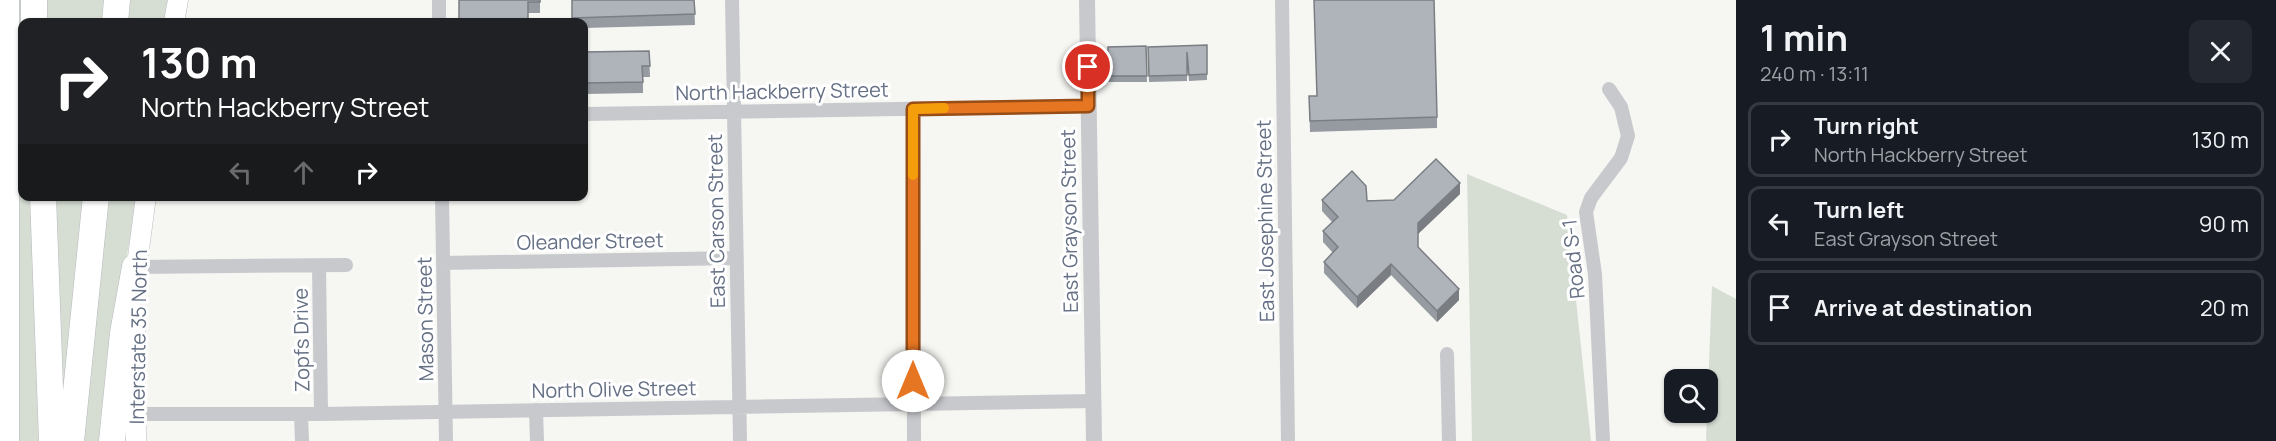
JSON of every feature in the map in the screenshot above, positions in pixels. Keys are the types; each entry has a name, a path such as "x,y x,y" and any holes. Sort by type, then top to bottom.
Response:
{"highway":[{"path":"6,0 6,441"},
{"path":"34,0 34,18"},
{"path":"47,0 48,18"},
{"path":"115,18 117,0"},
{"path":"43,201 52,441"},
{"path":"71,441 95,201"},
{"path":"112,441 123,333 135,267"}],"main road":[{"path":"175,18 178,0"},
{"name":"Interstate 35 North","path":"136,441 135,267 145,201"}],"street":[{"path":"439,0 439,18"},
{"name":"East Carson Street","path":"732,0 740,441"},
{"name":"East Grayson Street","path":"1087,0 1094,441"},
{"name":"East Josephine Street","path":"1282,0 1288,441"},
{"name":"Road S-1","path":"1603,441 1595,274 1586,212 1591,198 1621,158 1628,136 1626,118 1609,90"},
{"name":"North Hackberry Street","path":"588,114 1088,106"},
{"path":"913,109 914,441"},
{"name":"Mason Street","path":"442,201 447,441"},
{"name":"Oleander Street","path":"443,263 736,258"},
{"path":"135,267 346,265"},
{"name":"Zopfs Drive","path":"319,266 321,414"},
{"path":"1447,354 1449,441"},
{"name":"North Olive Street","path":"135,414 321,414 446,410 1093,401"},
{"path":"536,410 537,441"},
{"path":"301,414 302,441"}],"shaded area":[{"path":"0,0 173,0 170,18 18,18 18,201 137,201 126,260 120,441 0,441"},
{"path":"1467,174 1567,215 1591,441 1472,441"},
{"path":"1712,286 1736,299 1736,441 1706,441 1707,423 1718,423 1718,369 1709,369"}],"building":[{"path":"459,0 540,0 540,2 528,2 528,18 459,18"},
{"path":"572,0 694,0 695,14 572,18"},
{"path":"1314,0 1434,0 1437,117 1310,121 1309,96 1317,96"},
{"path":"1207,45 1207,74 1189,75 1187,52 1187,75 1149,76 1148,47"},
{"path":"1146,46 1147,76 1108,76 1108,47"},
{"path":"649,51 650,66 642,66 643,82 588,83 588,52"},
{"path":"1436,159 1460,183 1418,223 1418,247 1459,289 1437,311 1391,264 1357,297 1324,262 1338,247 1323,231 1338,217 1322,200 1352,171 1366,186 1367,201 1394,200"}],"slow traffic":[{"path":"913,175 913,109 944,108"}],"route":[{"path":"913,381 913,109 1088,106 1088,67"}]}
